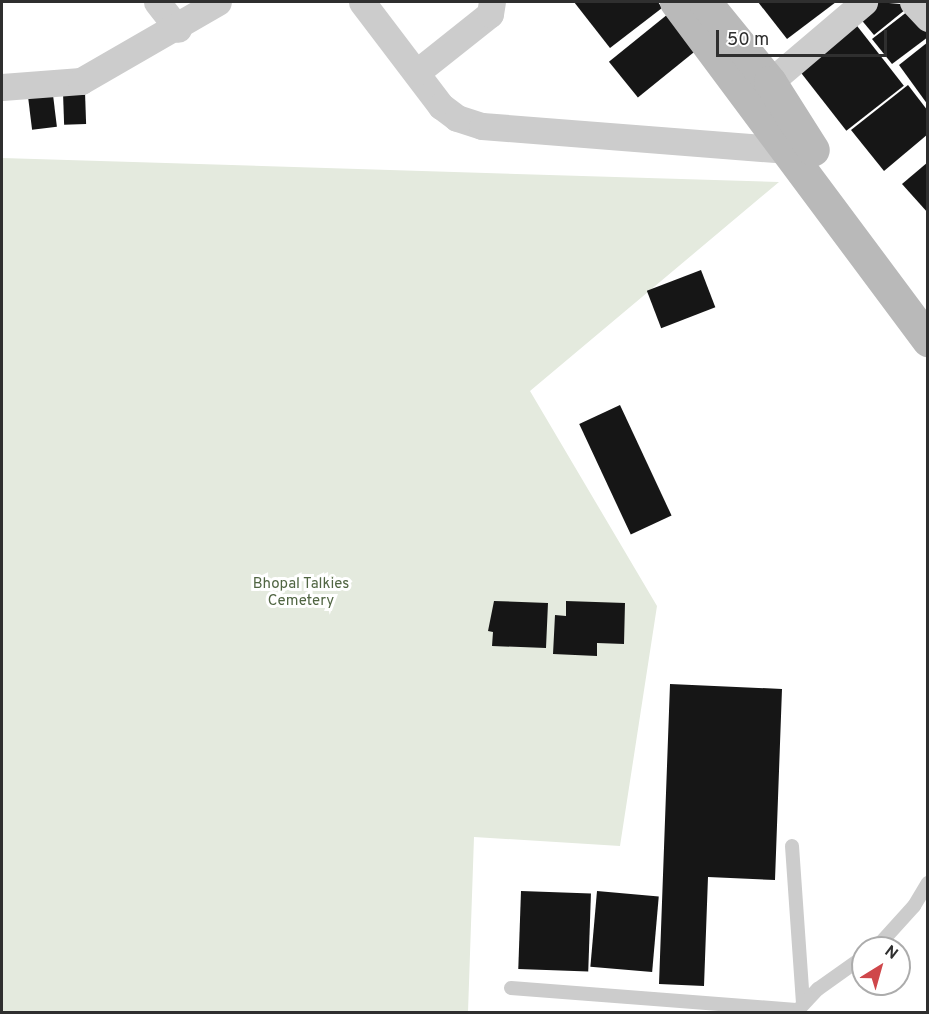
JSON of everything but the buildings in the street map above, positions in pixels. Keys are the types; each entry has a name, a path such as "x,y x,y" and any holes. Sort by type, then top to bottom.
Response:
{"main road":[{"path":"676,2 760,90"},
{"path":"705,2 760,90 850,217 927,340"},
{"path":"850,217 927,307"}],"street":[{"path":"157,2 178,29"},
{"path":"2,87 81,81 178,29 218,2"},
{"path":"362,2 441,106 457,118 482,126 802,151"},
{"path":"417,72 489,14 492,2"},
{"path":"760,90 864,2"},
{"path":"913,2 927,18"}],"lane":[{"path":"792,846 800,1008"},
{"path":"887,936 914,906 927,883"},
{"path":"511,988 800,1008 851,967"}],"green space":[{"name":"Bhopal Talkies Cemetery","path":"2,158 779,182 530,391 657,606 620,846 474,837 468,1012 2,1012"}]}
